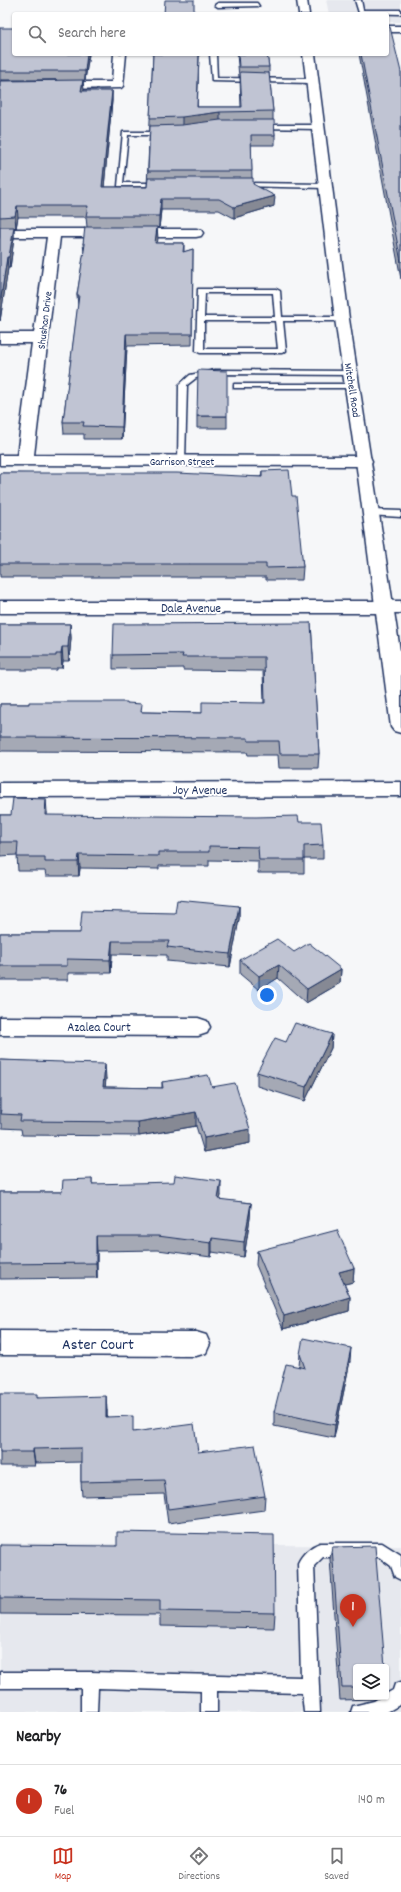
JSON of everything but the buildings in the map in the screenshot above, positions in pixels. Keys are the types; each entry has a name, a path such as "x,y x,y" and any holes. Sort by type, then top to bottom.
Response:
{"street":[{"path":"302,0 304,12"},
{"path":"389,29 401,29"},
{"path":"0,86 117,86 120,56"},
{"name":"Mitchell Road","path":"309,56 342,319 371,513 392,607 401,726"},
{"path":"0,233 196,233"},
{"name":"Shushan Drive","path":"25,460 42,338 54,233"},
{"path":"0,338 42,338"},
{"name":"Garrison Street","path":"0,460 364,461"},
{"name":"Dale Avenue","path":"0,607 392,607"},
{"name":"Joy Avenue","path":"0,790 401,789"},
{"name":"Azalea Court","path":"0,1026 198,1027"},
{"name":"Aster Court","path":"0,1343 196,1344"}],"lane":[{"path":"358,0 361,12 401,12"},
{"path":"218,5 257,5"},
{"path":"213,56 214,80 312,81"},
{"path":"250,127 317,127"},
{"path":"168,133 125,134 120,185 168,185"},
{"path":"230,185 325,186"},
{"path":"201,291 276,291 279,319 282,351 200,351 201,291"},
{"path":"201,319 342,319"},
{"path":"181,461 183,385 186,379 196,375 215,372 351,379"},
{"path":"237,386 351,379"},
{"path":"371,513 401,514"},
{"path":"312,1712 306,1563 320,1550 382,1550 397,1561 401,1572"},
{"path":"0,1680 310,1684"},
{"path":"89,1712 90,1680"},
{"path":"209,1682 209,1712"},
{"path":"358,1712 376,1709 399,1696 401,1690"}],"shaded area":[{"path":"326,0 401,0 401,22 389,22 389,12 329,12"},
{"path":"0,1543 401,1546 401,1712 0,1712"}],"place":[{"name":"76","path":"353,1627"}]}
